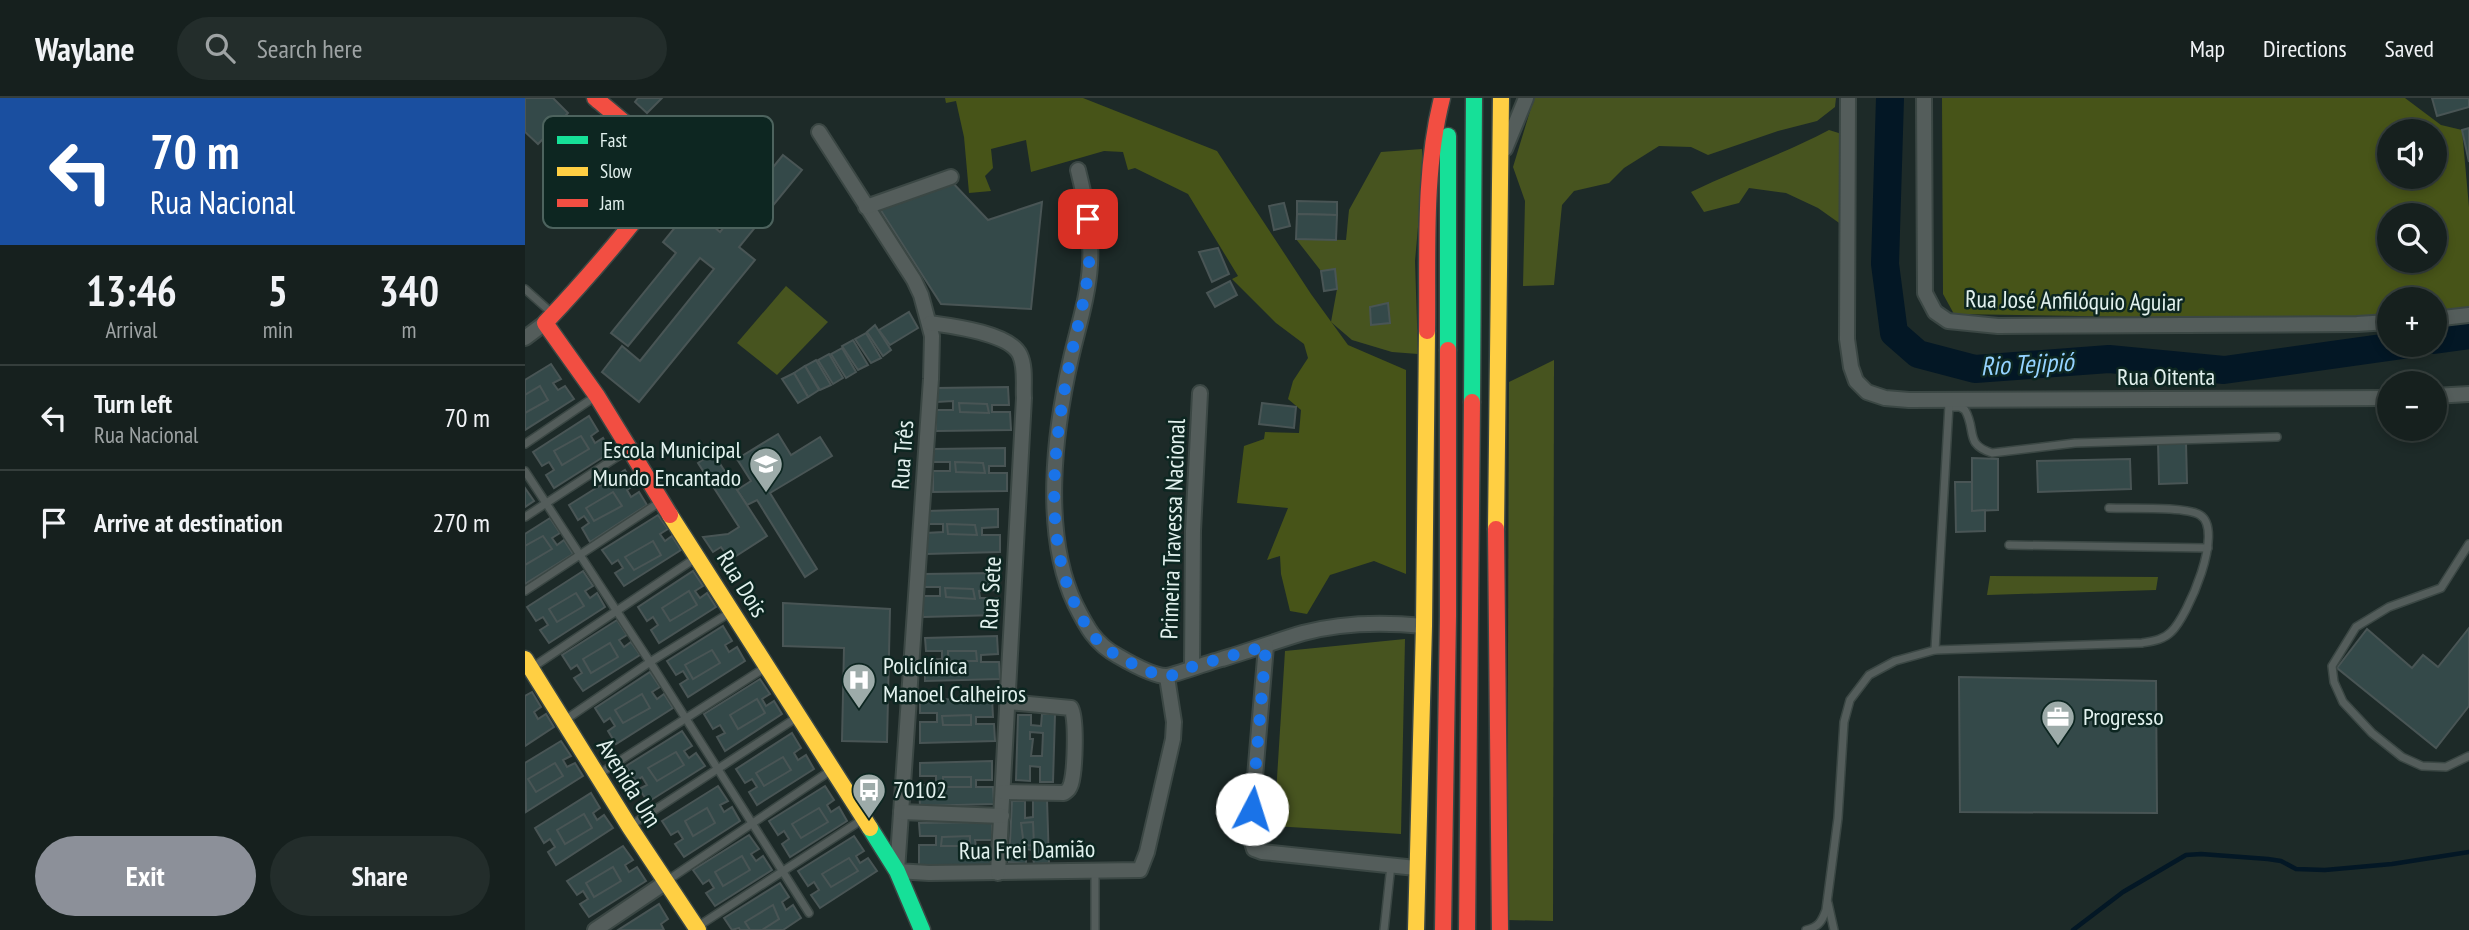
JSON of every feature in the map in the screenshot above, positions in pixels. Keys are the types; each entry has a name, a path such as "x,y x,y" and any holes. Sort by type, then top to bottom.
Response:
{"main road":[{"path":"595,98 616,116"},
{"path":"1416,930 1424,626 1428,230 1434,130 1442,98"},
{"path":"1443,930 1448,616 1448,98"},
{"path":"1467,930 1474,98"},
{"path":"1500,930 1497,782 1501,98"},
{"path":"549,318 626,228"},
{"name":"Rua Dois","path":"549,318 661,502 897,871"},
{"name":"Avenida Um","path":"527,667 697,929"},
{"name":"Rua Três","path":"897,871 922,930"}],"street":[{"path":"1500,160 1526,98"},
{"name":"Rua Oitenta","path":"1848,98 1847,340 1853,374 1867,392 1885,398 1949,404 2377,398"},
{"name":"Rua José Anfilóquio Aguiar","path":"1924,98 1925,293 1935,312 1948,321 1998,326 2377,323"},
{"name":"Rua Três","path":"818,132 914,281 930,323 932,336 897,871"},
{"path":"1078,170 1086,202 1090,267 1070,361 1059,437 1054,528 1070,592 1088,631 1107,650 1135,666 1167,677 1304,633 1347,624 1387,622 1424,626"},
{"path":"866,207 951,177"},
{"path":"2447,318 2469,315"},
{"path":"525,338 549,318"},
{"name":"Rua Sete","path":"930,323 964,328 1013,346 1020,354 1023,366 1024,398 998,873"},
{"name":"Primeira Travessa Nacional","path":"1192,667 1193,531 1200,393"},
{"path":"2447,395 2469,394"},
{"path":"1266,646 1251,844 1262,852 1416,868"},
{"name":"Rua Frei Damião","path":"897,871 998,873 1140,870 1147,852 1173,739 1174,722 1167,677"},
{"path":"1003,792 1064,793 1071,784 1073,769 1073,710 1067,707 1007,702"},
{"path":"901,812 1002,816"},
{"path":"595,930 666,882"}],"lane":[{"path":"525,289 549,318"},
{"path":"525,444 597,396"},
{"path":"1935,650 1949,404 1965,410 1973,442 1979,449 1992,453 2065,444 2277,437"},
{"path":"525,517 630,449"},
{"path":"525,471 809,913"},
{"path":"525,591 661,502"},
{"path":"1806,930 1821,922 1827,899 1838,818 1844,722 1850,700 1869,675 1895,661 1935,650 2142,643 2159,640 2169,635 2182,617 2195,590 2208,548 2210,531 2206,522 2200,514 2185,510 2109,509"},
{"path":"2469,544 2441,588 2389,607 2356,627 2332,666 2334,682 2343,702 2372,733 2402,757 2421,766 2446,767 2469,756"},
{"path":"2010,545 2208,548"},
{"path":"527,667 698,556"},
{"path":"563,721 650,662 732,612"},
{"path":"597,776 767,666"},
{"path":"629,826 799,716"},
{"path":"666,882 833,769"},
{"path":"697,929 864,819"},
{"path":"1384,930 1391,865"},
{"path":"1095,872 1095,930"},
{"path":"1827,899 1834,930"}],"green space":[{"path":"945,98 1083,98 1217,151 1311,294 1348,345 1406,370 1406,574 1374,561 1330,575 1307,614 1290,611 1281,574 1280,556 1267,560 1288,508 1237,503 1244,446 1264,439 1265,432 1299,433 1301,410 1288,399 1293,381 1308,358 1304,344 1276,323 1232,279 1238,276 1188,194 1135,168 1128,170 1123,152 1104,151 1031,172 1026,140 991,149 993,168 985,176 991,191 969,193 964,137 956,101 946,103"},
{"path":"1534,98 1836,98 1835,107 1817,121 1708,155 1691,147 1659,146 1624,168 1609,183 1574,191 1562,205 1554,285 1523,286 1525,201 1513,167"},
{"path":"1942,98 2405,98 2433,119 2377,119 2377,189 2447,189 2447,126 2462,130 2469,207 2469,309 2447,312 2447,287 2377,287 2377,321 1954,314 1943,294"},
{"path":"1829,130 1842,134 1839,165 1842,225 1818,208 1786,193 1749,188 1739,203 1704,212 1691,192 1795,147"},
{"path":"1422,149 1423,171 1415,261 1418,354 1392,352 1352,340 1331,322 1337,289 1335,270 1321,271 1296,239 1346,240 1349,210 1381,152"},
{"path":"786,286 828,322 777,375 737,343"},
{"path":"1554,360 1553,921 1507,920 1509,382"},
{"path":"1990,576 2158,577 2156,590 1987,595"},
{"path":"1405,639 1401,834 1274,826 1285,651"}],"building":[{"path":"525,98 553,98 568,113 565,116 543,116 543,139 538,144 525,132"},
{"path":"638,98 662,98 647,113 635,102"},
{"path":"2432,98 2469,98 2469,107 2437,116"},
{"path":"2469,128 2469,162 2462,130"},
{"path":"783,155 802,170 773,205 773,167"},
{"path":"950,180 988,220 1042,202 1031,309 941,304 878,206"},
{"path":"1297,201 1337,202 1337,215 1297,214"},
{"path":"1284,203 1290,226 1274,230 1269,206"},
{"path":"1297,214 1337,215 1336,240 1296,239"},
{"path":"674,228 715,228 720,232 723,228 755,228 739,247 755,260 639,402 602,372 622,346 640,361 714,269 700,258 628,346 611,333 676,253 663,242"},
{"path":"1218,248 1229,274 1212,282 1199,252"},
{"path":"1335,269 1337,289 1324,291 1321,271"},
{"path":"1230,281 1237,295 1215,307 1207,293"},
{"path":"1388,303 1390,323 1371,325 1370,307"},
{"path":"909,312 918,328 890,345 879,330"},
{"path":"875,325 891,350 883,356 867,332"},
{"path":"866,333 881,358 871,363 855,339"},
{"path":"853,340 868,365 858,370 842,346"},
{"path":"842,348 856,372 846,378 831,354"},
{"path":"829,354 843,378 833,384 818,360"},
{"path":"816,360 831,385 820,390 805,366"},
{"path":"551,364 561,379 553,383 558,390 565,386 574,399 525,430 525,380"},
{"path":"805,366 819,390 808,397 794,373"},
{"path":"794,373 808,397 798,403 782,379"},
{"path":"540,386 548,400 525,413 525,395"},
{"path":"1008,387 1009,405 992,405 992,412 1010,412 1011,430 936,431 936,410 953,410 953,401 937,402 936,388"},
{"path":"959,403 987,404 989,413 960,412"},
{"path":"1262,403 1296,407 1294,428 1259,424"},
{"path":"589,416 598,431 591,436 595,443 603,438 611,452 554,488 546,475 554,470 549,462 542,466 533,452"},
{"path":"778,434 791,455 820,437 832,456 770,493 817,569 805,577 757,500 747,505 737,490 751,481 737,459"},
{"path":"581,436 589,449 562,465 554,451"},
{"path":"2158,442 2186,442 2187,483 2159,484"},
{"path":"1005,448 1005,466 989,466 989,473 1007,473 1007,491 933,492 933,471 950,471 950,462 933,462 933,449"},
{"path":"713,453 767,536 730,560 721,547 713,552 703,537 728,534 739,527 698,463"},
{"path":"1972,458 1998,459 1998,510 1972,511"},
{"path":"2130,459 2131,489 2038,492 2037,461"},
{"path":"955,462 983,463 985,473 956,472"},
{"path":"625,470 634,485 627,490 631,497 639,492 647,505 590,542 582,528 589,523 584,516 578,520 569,505"},
{"path":"1955,482 1972,482 1972,511 1985,510 1985,531 1956,532"},
{"path":"525,488 534,501 525,507"},
{"path":"613,492 622,506 594,521 586,508"},
{"path":"998,509 998,527 982,528 982,535 1000,535 1000,552 926,554 926,533 943,532 943,524 926,524 926,511"},
{"path":"658,515 668,529 660,534 665,541 672,536 681,550 624,586 615,573 623,568 618,560 612,564 602,550"},
{"path":"550,518 560,533 552,538 557,545 564,540 573,554 525,584 525,534"},
{"path":"947,524 975,525 977,535 948,534"},
{"path":"543,536 552,549 525,565 525,546"},
{"path":"653,541 661,555 634,570 625,557"},
{"path":"583,571 593,586 585,591 590,598 597,593 605,607 549,643 540,630 548,625 543,617 536,621 527,607"},
{"path":"693,571 703,586 695,591 700,598 707,593 716,607 659,643 651,630 658,625 653,617 647,621 638,607"},
{"path":"996,573 996,590 979,591 980,598 997,598 998,615 923,617 923,596 940,596 940,587 923,587 923,574"},
{"path":"945,588 973,589 975,599 946,597"},
{"path":"689,591 697,605 670,621 662,608"},
{"path":"576,593 584,606 557,622 549,609"},
{"name":"Policlínica Manoel Calheiros","path":"783,603 890,609 887,742 842,741 844,648 783,646"},
{"path":"617,620 627,635 619,640 624,647 631,642 640,655 583,691 574,678 582,673 577,665 571,669 562,655"},
{"path":"723,626 732,641 725,645 729,652 737,647 745,661 688,697 680,684 688,679 683,671 676,675 667,661"},
{"path":"2469,628 2469,706 2436,748 2337,668 2367,629 2412,668 2423,655 2438,667"},
{"path":"997,636 998,654 981,655 981,662 999,662 1000,679 925,681 925,660 942,659 942,651 926,651 925,638"},
{"path":"610,643 618,657 591,673 583,659"},
{"path":"712,650 720,663 693,679 685,665"},
{"path":"948,651 976,651 977,661 948,661"},
{"path":"650,672 660,687 652,692 657,699 664,694 673,708 616,744 608,731 615,726 610,718 604,722 595,708"},
{"name":"Progresso","path":"1959,677 2156,681 2157,813 1960,812"},
{"path":"760,679 770,694 762,699 766,706 774,701 782,714 725,751 717,737 725,733 720,725 713,729 704,714"},
{"path":"532,692 541,707 534,712 538,719 546,714 554,727 525,746 525,696"},
{"path":"642,694 650,708 623,723 615,710"},
{"path":"992,698 993,717 976,717 976,724 994,724 995,741 920,743 920,722 937,722 937,713 920,713 920,700"},
{"path":"757,699 765,713 738,729 730,715"},
{"path":"1042,714 1055,714 1053,782 1040,782 1040,767 1030,766 1030,781 1016,780 1018,715 1031,715 1031,725 1041,726","holes":["1030,732 1043,733 1042,756 1031,756 1033,739 1030,739"]},
{"path":"971,715 971,725 943,725 942,716"},
{"path":"682,731 692,746 684,751 689,758 696,753 705,766 648,802 639,789 647,785 642,777 636,781 626,766"},
{"path":"792,733 801,748 794,753 798,760 806,755 814,769 757,805 749,792 757,787 752,779 745,783 736,769"},
{"path":"561,741 571,756 563,760 567,767 575,763 583,776 526,812 525,763"},
{"path":"676,752 684,765 657,781 648,768"},
{"path":"783,757 791,770 764,786 756,773"},
{"path":"992,761 992,780 976,780 976,787 993,787 994,804 920,806 919,785 936,785 936,776 920,776 920,763"},
{"path":"555,763 563,776 536,792 528,779"},
{"path":"943,777 971,777 971,787 943,787"},
{"path":"718,786 728,801 720,805 724,812 732,807 740,821 684,857 675,844 683,839 678,831 671,835 662,821"},
{"path":"825,786 834,800 827,805 831,812 839,807 847,821 790,857 782,844 789,839 784,831 778,835 769,821"},
{"path":"591,793 600,808 593,813 597,820 604,815 613,828 556,865 548,852 555,847 550,839 544,843 535,828"},
{"path":"1033,797 1047,799 1049,863 1034,864 1032,850 1026,849 1026,864 1009,862 1012,801 1025,801 1025,818 1033,817"},
{"path":"707,808 715,823 693,836 685,821"},
{"path":"819,808 828,822 801,838 792,824"},
{"path":"584,814 592,828 565,844 557,830"},
{"path":"992,822 992,840 975,840 976,847 993,847 994,865 919,866 919,845 936,845 936,836 920,836 919,823"},
{"path":"1033,822 1034,845 1024,846 1021,823"},
{"path":"749,835 759,849 751,854 756,861 763,856 772,870 715,906 706,893 714,888 709,880 703,884 693,870"},
{"path":"854,836 864,851 856,856 860,863 868,858 877,871 820,908 811,895 819,890 814,882 808,886 798,871"},
{"path":"970,836 970,846 941,846 942,837"},
{"path":"623,846 633,860 625,865 629,872 637,867 646,881 589,917 580,904 588,899 583,891 577,895 567,881"},
{"path":"742,856 750,870 723,886 715,872"},
{"path":"849,858 858,871 831,887 822,874"},
{"path":"613,867 621,881 594,897 586,883"},
{"path":"780,883 789,897 782,902 786,910 793,905 801,918 783,930 732,930 724,918"},
{"path":"659,904 668,919 661,924 664,930 618,930"},
{"path":"773,905 779,919 762,930 750,930 745,922"}],"waterway":[{"name":"Rio Tejipió","path":"1890,98 1885,264 1894,333 1918,354 1975,369 2109,359 2224,370 2377,349"},
{"name":"Rio Tejipió","path":"2447,338 2469,335"},
{"path":"2073,930 2123,892 2186,855 2268,859 2281,861 2296,869 2325,870 2392,864 2469,852"}],"traffic: fast":[{"path":"1472,402 1474,98"},
{"path":"1448,136 1448,350"},
{"path":"870,828 897,871 922,930"}],"traffic: slow":[{"path":"1496,529 1501,98"},
{"path":"1416,930 1424,626 1427,331"},
{"path":"670,515 870,828"},
{"path":"525,659 629,826 698,930"}],"traffic: jam":[{"path":"595,98 616,116"},
{"path":"1427,331 1429,184 1442,98"},
{"path":"628,228 545,323 597,396 670,515"},
{"path":"1443,930 1448,616 1448,350"},
{"path":"1467,930 1472,402"},
{"path":"1496,529 1500,930"}],"place":[{"name":"Escola Municipal Mundo Encantado","path":"766,494"},
{"name":"Policlínica Manoel Calheiros","path":"859,710"},
{"name":"Progresso","path":"2058,747"},
{"name":"70102","path":"869,820"}],"route":[{"path":"1088,219 1090,267 1070,361 1059,437 1054,528 1059,556 1070,592 1088,631 1107,650 1135,666 1167,677 1266,646 1252,809"}]}
